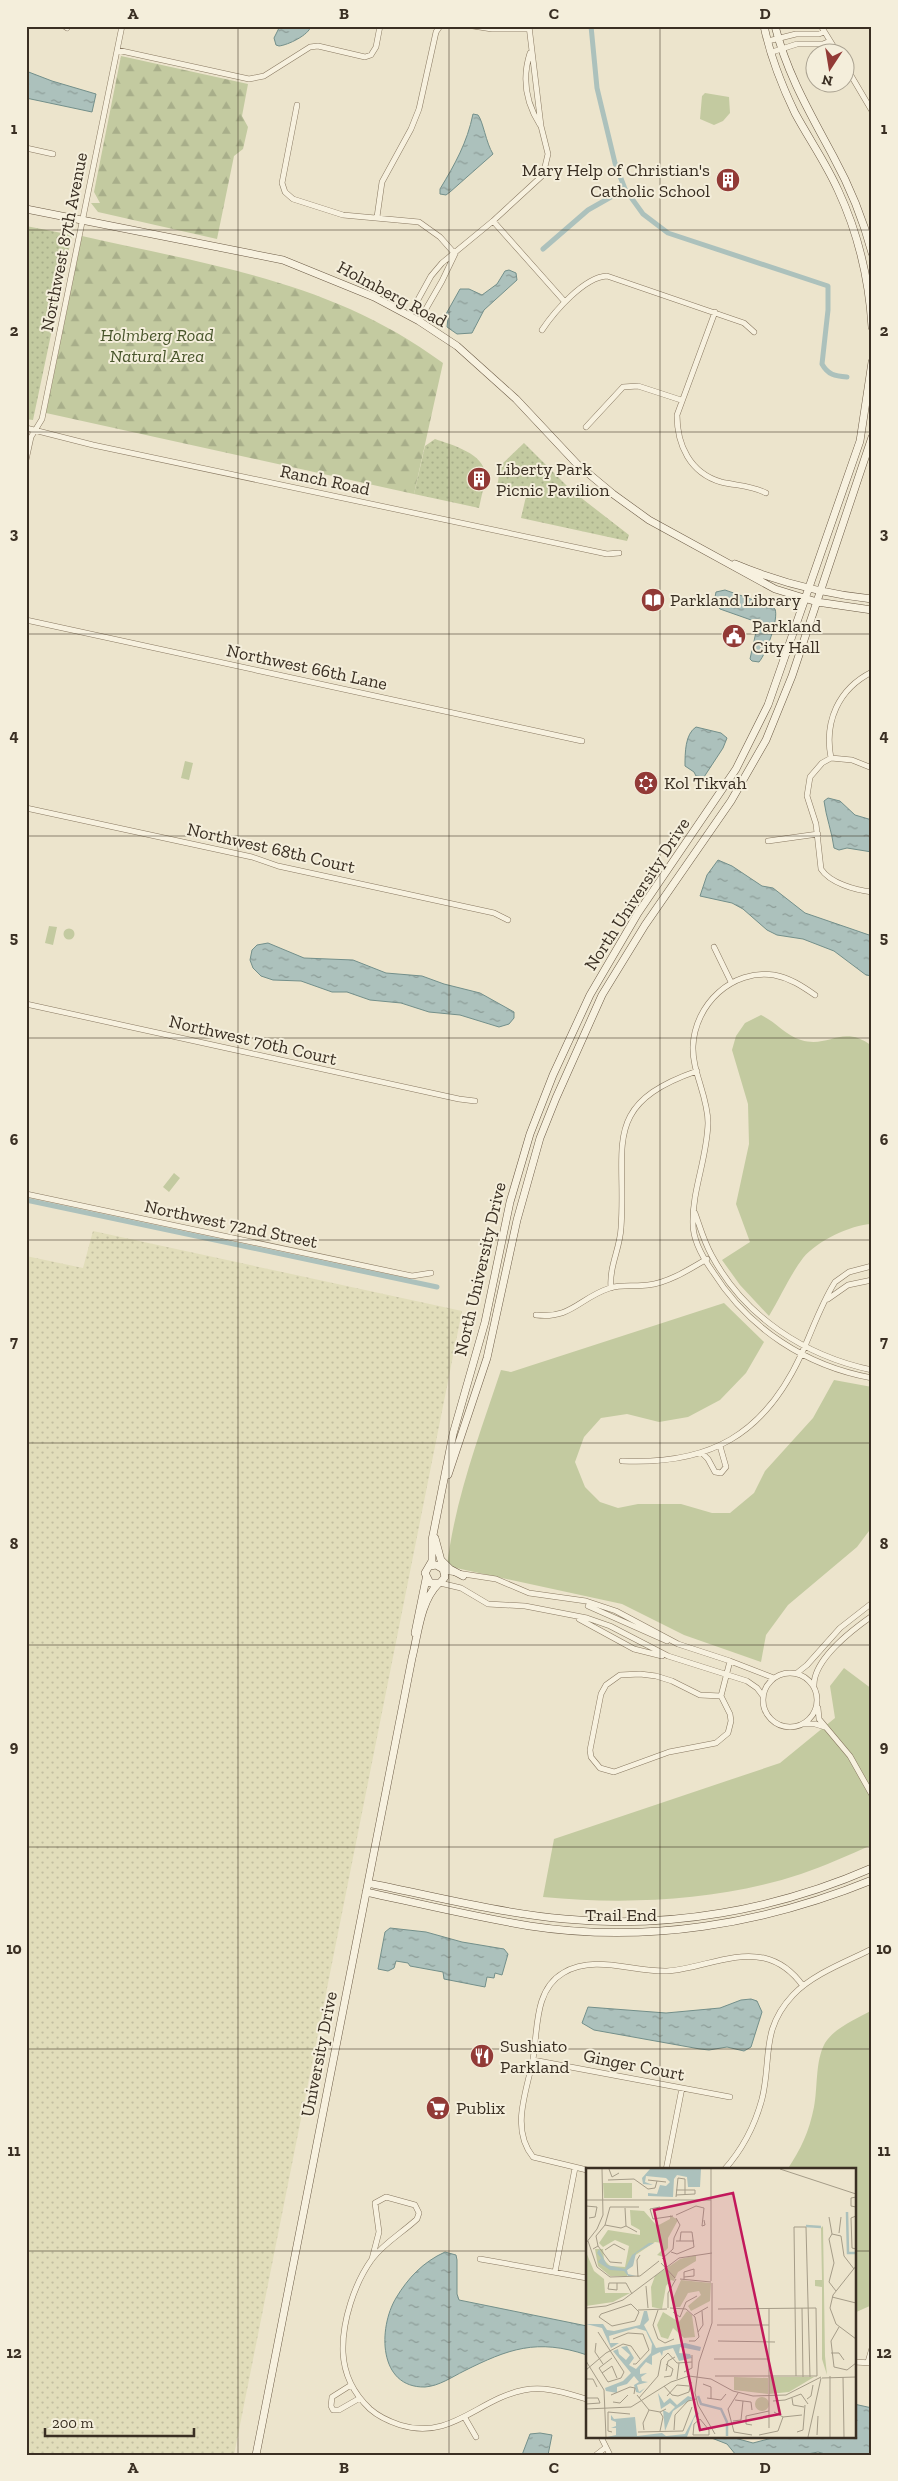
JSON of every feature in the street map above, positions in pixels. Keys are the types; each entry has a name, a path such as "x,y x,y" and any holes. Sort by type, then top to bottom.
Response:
{"main road":[{"path":"764,26 768,42 794,110 838,190 854,229 866,275 872,327"},
{"path":"775,26 800,96 833,156 856,204 872,253"},
{"name":"Holmberg Road","path":"26,209 283,260 338,281 419,321 457,346 486,370 516,399 561,449 596,481 649,520 760,582 805,599 872,610"},
{"name":"North University Drive","path":"435,1532 453,1434 485,1322 518,1173 530,1134 571,1035 594,990 638,913 717,799 752,740 778,679 860,441 872,362"},
{"name":"North University Drive","path":"445,1482 487,1358 517,1220 532,1165 556,1098 580,1040 602,995 645,925 730,801 766,740 792,676 872,437"},
{"name":"Holmberg Road","path":"704,551 751,570 809,588 872,599"},
{"path":"571,1035 580,1040"},
{"path":"435,1532 444,1570 444,1577 439,1584 430,1583 426,1579 426,1570 430,1566 436,1565 444,1570"},
{"path":"430,1566 432,1540 435,1532"},
{"path":"440,1558 450,1569 463,1576"},
{"name":"University Drive","path":"412,1658 416,1624 426,1579"},
{"name":"University Drive","path":"256,2455 412,1658 430,1594 439,1584"},
{"name":"Trail End","path":"368,1883 525,1914 619,1922 688,1918 772,1903 818,1890 872,1868"},
{"name":"Trail End","path":"366,1892 531,1926 618,1932 690,1928 750,1919 813,1902 872,1880"}],"street":[{"name":"Northwest 87th Avenue","path":"26,460 31,437 42,419 122,26"},
{"path":"117,50 250,79 264,76 310,47 318,46 365,56 371,55 376,48 380,26"},
{"path":"376,217 382,182 411,129 419,109 436,32 440,26"},
{"path":"409,316 434,273 442,263 494,221 543,175 548,154 540,126 529,28 492,29 473,26"},
{"path":"768,42 778,38 823,29 830,41 823,44 797,44 772,52"},
{"path":"531,50 526,77 527,92 530,105 540,126"},
{"path":"856,84 872,111"},
{"path":"297,105 282,183 285,192 293,199 343,215 419,222 440,237 455,254"},
{"path":"26,148 53,154"},
{"path":"494,221 564,302"},
{"path":"419,321 455,254"},
{"path":"434,273 442,281"},
{"path":"542,330 551,316 564,302 593,279 607,276 744,323 754,332"},
{"path":"715,312 677,415 677,430 686,456 694,465 720,482 752,486 766,493"},
{"path":"586,427 618,392 631,385 682,400"},
{"name":"Ranch Road","path":"26,428 93,445 606,554 619,553"},
{"name":"Northwest 66th Lane","path":"26,620 582,741"},
{"path":"831,758 829,731 835,707 852,686 872,672"},
{"path":"872,768 852,760 831,758 814,770 807,786 806,796 814,814 818,834 818,861 825,875 862,891 872,892"},
{"name":"Northwest 68th Court","path":"26,808 252,856 278,866 494,913 508,920"},
{"path":"768,841 818,834"},
{"path":"714,947 731,982"},
{"path":"815,995 797,982 775,975 752,976 731,982 707,1005 697,1025 693,1046 697,1071 706,1100 708,1126 705,1159 694,1195 693,1224 695,1238 705,1260 737,1306 766,1331 801,1354 834,1368 872,1378"},
{"name":"Northwest 70th Court","path":"26,1004 250,1051 307,1067 475,1101"},
{"path":"611,1288 610,1270 620,1242 622,1227 620,1151 623,1132 629,1119 646,1095 659,1086 697,1071"},
{"name":"Northwest 72nd Street","path":"26,1194 412,1276 431,1273"},
{"path":"694,1209 712,1256 744,1301 784,1334 805,1347 837,1361 872,1370"},
{"path":"536,1315 553,1317 562,1314 591,1296 611,1288 662,1282 712,1256"},
{"path":"622,1461 661,1462 702,1453 720,1446 754,1422 768,1409 788,1381 831,1289 842,1277 857,1268 872,1266"},
{"path":"826,1301 848,1285 872,1280"},
{"path":"702,1453 708,1459 715,1472 721,1473 726,1467 720,1446"},
{"path":"444,1570 463,1576 496,1579 529,1593 586,1601 625,1615 678,1644"},
{"path":"439,1584 461,1588 488,1604 510,1604 586,1618 610,1626 645,1646 668,1656"},
{"path":"552,1611 555,1598"},
{"path":"576,1601 606,1612 651,1634 730,1660 774,1678"},
{"path":"797,1673 856,1614 872,1603"},
{"path":"573,1616 603,1630 634,1649 668,1656 747,1682 758,1688 763,1696 765,1712 774,1722 790,1727 802,1724 815,1724 825,1728"},
{"path":"872,1616 836,1645 817,1671 814,1686 819,1719 850,1756 872,1795"},
{"path":"645,1646 651,1634"},
{"path":"830,1639 836,1645"},
{"path":"721,1696 700,1695 672,1681 656,1676 640,1674 620,1675 606,1685 601,1694 590,1750 591,1757 600,1768 614,1772 663,1754 716,1743 728,1733 731,1721 730,1714 721,1696 730,1660"},
{"path":"763,1696 767,1685 774,1678 785,1673 797,1673 807,1678 814,1686"},
{"path":"802,1724 814,1714 818,1703"},
{"path":"725,2168 745,2140 757,2113 764,2085 768,2043 772,2029 784,2005 803,1986 872,1948"},
{"path":"586,2170 533,2157 525,2142 522,2106 533,2060 543,1998 547,1989 561,1974 589,1964 666,1971 702,1966 740,1957 753,1957 764,1958 786,1968 795,1974 803,1986"},
{"name":"Ginger Court","path":"533,2060 730,2097"},
{"path":"666,2168 682,2088"},
{"path":"554,2272 575,2168"},
{"path":"372,2259 400,2232 417,2219 419,2213 415,2206 386,2197 375,2204 380,2232 372,2259 356,2289 346,2323 344,2361 350,2385 360,2398 380,2417 405,2426 433,2428 465,2418 502,2397 526,2390 551,2389 586,2399"},
{"path":"480,2259 586,2278"},
{"path":"856,2362 870,2363 872,2348"},
{"path":"350,2385 332,2398 331,2406 339,2410 360,2398"},
{"path":"465,2418 476,2437"},
{"path":"601,2438 610,2455"},
{"path":"596,2455 605,2448"}],"shaded area":[{"path":"93,1231 462,1311 234,2455 26,2455 26,1256 83,1268"}],"green space":[{"path":"121,56 248,84 242,116 248,127 243,149 234,156 217,239 98,212 91,203 100,203 94,192"},
{"path":"705,93 729,97 730,113 723,121 714,125 700,119 702,96"},
{"path":"26,226 72,235 33,420 26,419"},
{"name":"Holmberg Road Natural Area","path":"82,236 225,268 315,295 358,313 401,335 443,363 414,494 46,413"},
{"path":"435,439 475,456 480,462 484,469 485,477 479,508 414,494 425,446"},
{"path":"524,443 571,490 629,535 627,541 521,518 527,492 497,487 501,465"},
{"path":"185,761 193,763 189,780 181,778"},
{"path":"49,926 57,927 53,945 45,943"},
{"path":"69,928 75,934 69,940 63,934"},
{"path":"761,1015 790,1035 801,1040 820,1042 844,1036 861,1040 872,1046 872,1224 854,1227 834,1235 809,1252 794,1272 769,1316 740,1285 722,1260 750,1242 736,1204 749,1144 748,1104 732,1050 736,1036 745,1023"},
{"path":"174,1173 180,1178 169,1192 163,1187"},
{"path":"724,1303 764,1342 746,1373 720,1400 688,1417 659,1422 627,1414 601,1418 584,1437 575,1462 585,1487 600,1502 618,1508 638,1504 681,1504 712,1513 730,1513 754,1493 765,1471 813,1418 834,1380 872,1387 872,1527 857,1547 788,1605 766,1635 761,1662 684,1635 622,1604 447,1566 462,1491 501,1370 511,1372"},
{"path":"844,1668 872,1689 872,1845 801,1874 738,1890 673,1899 607,1901 543,1897 554,1839 780,1763 835,1718 830,1686"},
{"path":"872,2010 872,2305 856,2312 856,2168 788,2168 810,2124 822,2050 829,2037"}],"water":[{"path":"280,26 311,26 298,39 279,46 276,45 274,38"},
{"path":"26,71 96,94 92,112 26,98"},
{"path":"473,114 478,115 480,118 493,154 450,192 446,195 440,194 440,189 464,144"},
{"path":"509,270 516,273 517,280 484,310 472,333 457,334 447,327 448,318 446,314 460,289 469,289 482,295 497,284 505,271"},
{"path":"725,590 775,609 776,614 771,636 759,662 750,659 756,632 754,621 720,609 714,602 716,592"},
{"path":"696,727 721,733 727,738 723,748 704,777 696,776 694,772 685,766 688,739 692,730"},
{"path":"828,798 840,801 855,815 872,820 872,852 834,848 824,801"},
{"path":"718,860 732,866 762,886 773,888 805,913 872,936 872,976 866,975 834,951 803,939 777,935 767,930 743,909 732,903 700,896 707,875"},
{"path":"268,943 304,958 353,960 386,973 422,976 480,993 514,1012 514,1018 509,1024 499,1027 460,1015 429,1012 401,1003 370,1000 347,992 332,992 301,981 273,980 261,976 253,968 250,960 252,950 257,945"},
{"path":"390,1928 426,1932 462,1942 504,1949 508,1954 502,1975 495,1973 494,1978 487,1977 485,1987 444,1979 443,1972 410,1966 408,1963 396,1961 394,1968 388,1971 378,1969 385,1932"},
{"path":"751,1999 757,2001 762,2012 751,2047 744,2051 727,2047 709,2050 700,2049 594,2030 582,2023 588,2007 666,2013 720,2008 741,2000"},
{"path":"445,2252 456,2255 457,2294 459,2300 586,2326 586,2355 553,2347 523,2348 495,2357 435,2385 425,2387 410,2385 398,2378 390,2367 386,2354 386,2325 390,2310 411,2277 437,2256"},
{"path":"856,2404 872,2408 872,2455 829,2455 818,2452 802,2455 736,2455 727,2444 712,2438 735,2438 753,2443 772,2438 856,2438"},
{"path":"530,2434 552,2435 548,2455 522,2455"}],"waterway":[{"path":"591,26 597,88 615,163 625,189 643,214 668,233 828,286 828,310 822,364 832,374 847,377"},
{"path":"543,249 588,210 625,189"},
{"path":"26,1200 437,1287"}],"place":[{"name":"Mary Help of Christian's Catholic School","path":"728,180"},
{"name":"Liberty Park Picnic Pavilion","path":"479,479"},
{"name":"Parkland Library","path":"653,600"},
{"name":"Parkland City Hall","path":"734,636"},
{"name":"Kol Tikvah","path":"646,783"},
{"name":"Sushiato Parkland","path":"482,2056"},
{"name":"Publix","path":"438,2108"}]}
